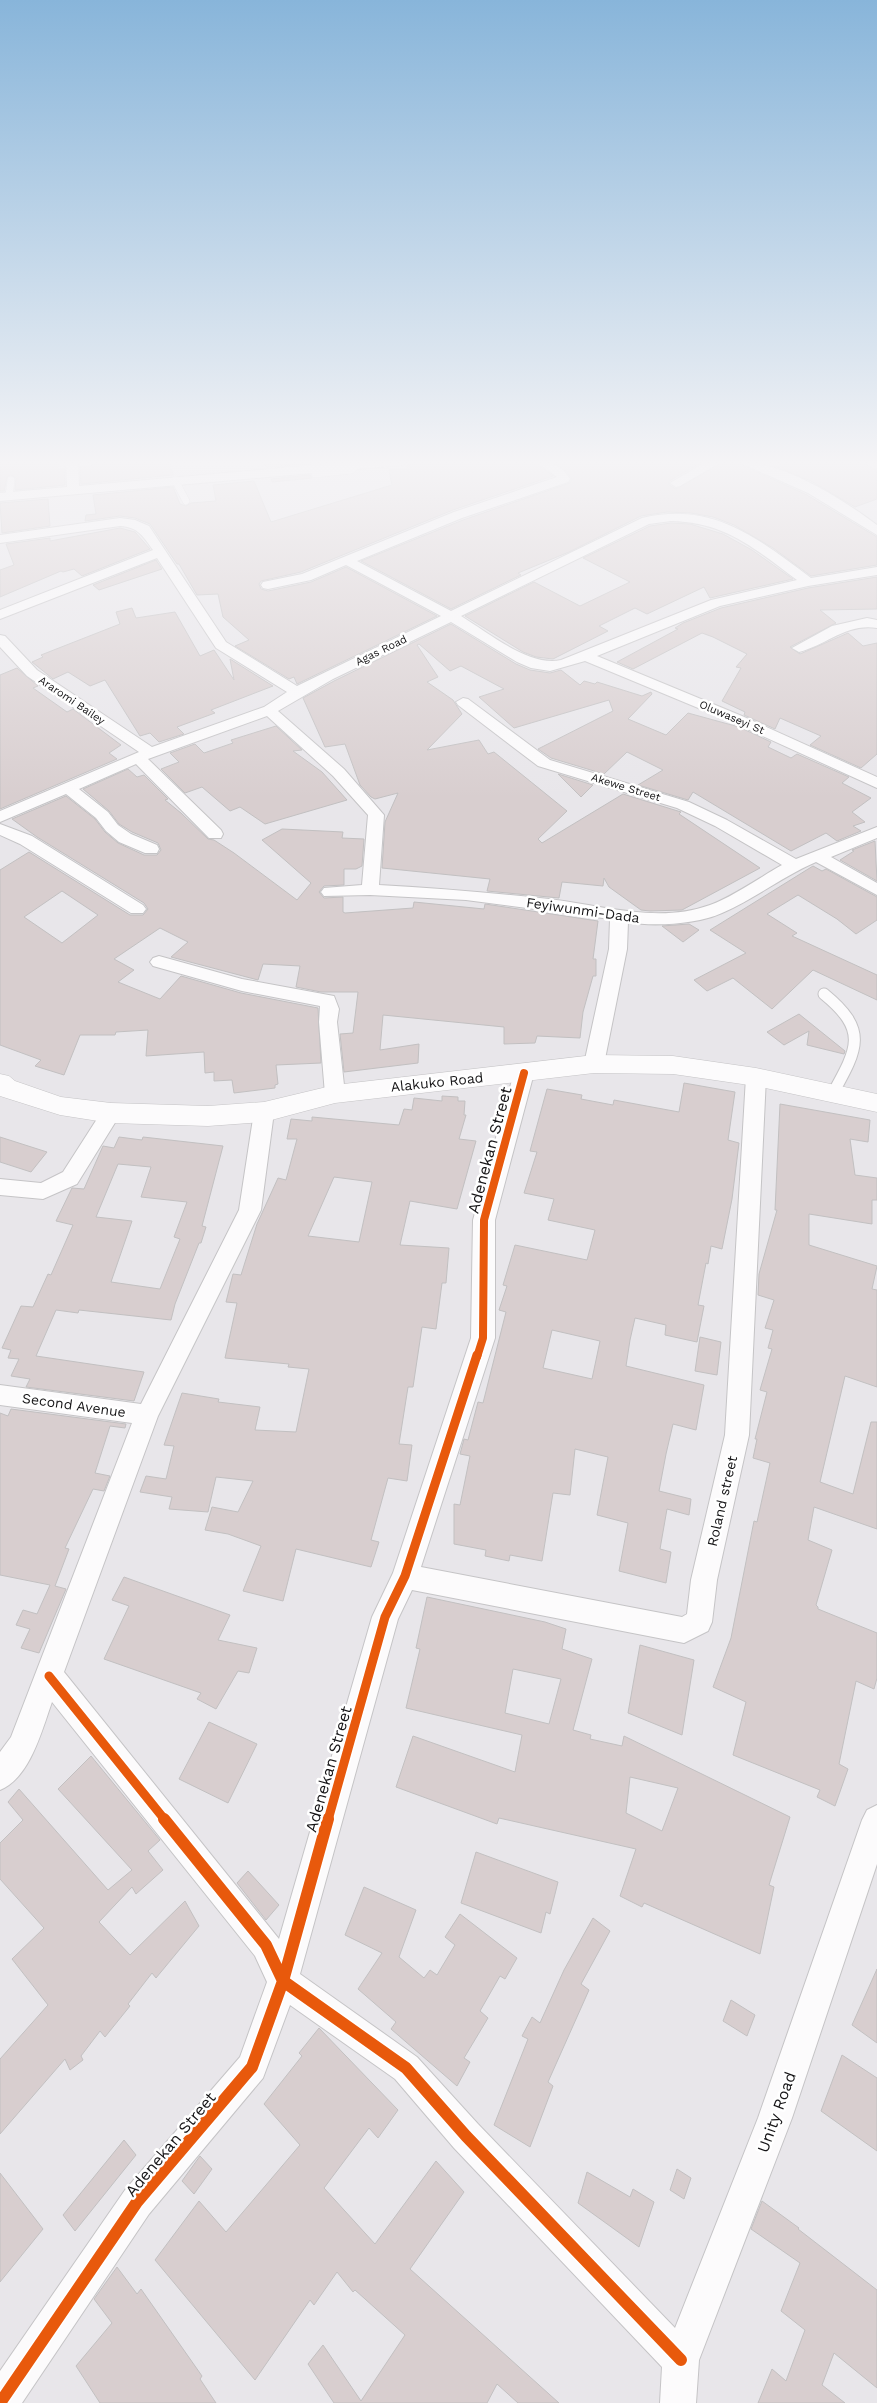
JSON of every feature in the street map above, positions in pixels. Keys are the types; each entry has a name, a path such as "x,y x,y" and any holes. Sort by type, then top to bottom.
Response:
{"main road":[{"name":"Alakuko Road","path":"0,1083 6,1088 60,1106 111,1113 208,1116 264,1112 335,1094 594,1064 673,1065 756,1077 877,1103"}],"street":[{"path":"0,615 106,573"},
{"path":"174,573 221,645 296,692"},
{"path":"268,586 316,573"},
{"path":"370,573 536,665 550,667 565,664 716,603 808,582 864,573"},
{"name":"Agas Road","path":"0,817 144,755 269,710 296,692 538,573"},
{"name":"Agas Road","path":"795,573 808,582"},
{"path":"799,648 852,625 870,622 877,624"},
{"name":"Araromi Bailey","path":"0,639 32,673 144,755 215,834"},
{"name":"Oluwaseyi St","path":"585,656 738,719 877,782"},
{"name":"Akewe Street","path":"463,702 544,763 683,806 721,823 795,865"},
{"path":"269,710 328,761 359,792 376,815 370,890"},
{"path":"67,787 102,815 112,828 125,838 151,849"},
{"path":"0,829 26,840 136,910"},
{"name":"Feyiwunmi-Dada","path":"330,892 370,890 466,895 588,909 643,919 675,918 715,910 795,865 819,857 877,832"},
{"path":"819,857 877,890"},
{"path":"594,1064 618,949 619,916"},
{"path":"159,962 230,984 278,995 327,1001 330,1009 328,1022 335,1094"},
{"name":"Adenekan Street","path":"0,2402 137,2202 252,2067 283,1981 385,1617 404,1576 483,1338 484,1220 524,1073"},
{"name":"Roland street","path":"404,1576 684,1630 699,1622 704,1580 737,1435 756,1077"},
{"path":"0,1776 22,1746 148,1414 250,1210 264,1112"},
{"path":"0,1187 43,1191 70,1178 111,1113"},
{"name":"Second Avenue","path":"0,1395 148,1414"},
{"path":"49,1676 266,1945 283,1981 406,2068 466,2136 681,2360"},
{"name":"Unity Road","path":"678,2403 681,2360 775,2118 877,1820"}],"lane":[{"path":"824,994 847,1015 855,1031 856,1042 851,1057 833,1093"}],"building":[{"path":"0,573 56,573 0,597"},
{"path":"123,573 150,573 99,590 93,585"},
{"path":"184,573 296,573 261,581 259,584 261,589 268,591 311,582 332,573 357,573 437,616 297,684 294,677 289,679 235,646 249,640 223,617 218,594 197,595"},
{"path":"384,573 518,573 521,575 451,609"},
{"path":"613,573 785,573 793,579 710,598 704,587 647,614 635,608 599,626 608,631 553,659 536,657 523,652 465,616 534,582 580,606 630,582"},
{"path":"807,573 828,573 811,576"},
{"path":"877,577 877,609 820,610 836,623 790,647 800,654 848,633 863,646 877,643 877,754 861,768 810,745 821,736 780,718 775,729 744,715 745,712 722,701 741,668 736,667 747,654 713,637 702,633 633,669 617,662 678,629 675,628 683,623 721,608 808,588"},
{"path":"132,608 136,618 175,612 200,656 214,650 234,680 230,659 273,686 211,710 215,713 177,727 184,734 159,742 150,733 140,736 105,680 90,686 68,672 53,679 32,662 43,657 41,655 120,624 116,612"},
{"path":"451,624 516,664 530,670 550,673 561,670 580,685 584,681 595,684 597,682 642,696 651,692 652,694 628,719 666,735 688,713 739,727 771,742 768,747 791,758 797,754 849,777 842,783 871,798 852,812 865,822 853,826 861,831 837,841 826,833 791,851 693,792 688,800 638,785 663,770 627,752 604,774 551,758 538,749 613,711 609,700 514,728 479,697 504,689 461,666 450,671 419,644 417,645 438,677 427,682 453,700 462,714 427,750 479,740 488,754 494,752 567,811 538,839 542,843 623,794 681,812 679,814 760,868 682,910 650,911 641,910 609,887 604,878 603,886 562,882 559,898 487,891 490,879 382,868 385,822 398,793 375,799 371,797 360,785 345,744 325,747 303,698"},
{"path":"17,668 38,686 33,688 67,712 73,709 121,745 109,753 117,759 0,809 0,675"},
{"path":"276,726 302,750 293,751 322,772 347,800 265,824 240,807 230,811 202,787 185,793 161,769 179,762 170,753 195,744 204,753 233,743 231,740"},
{"path":"128,769 137,777 144,775 168,799 165,800 208,839 214,840 234,853 297,900 311,883 262,840 282,829 343,832 342,838 364,839 362,866 356,869 344,869 344,885 324,886 319,892 324,898 343,897 343,912 345,913 413,908 414,902 484,909 485,904 598,921 593,959 596,959 596,976 593,976 583,1012 580,1038 537,1036 535,1043 504,1044 504,1027 383,1015 380,1050 419,1044 418,1063 344,1072 340,1034 353,1033 358,992 321,992 296,987 300,966 263,964 258,980 171,957 188,942 160,928 114,959 134,970 118,982 160,999 181,976 241,993 318,1008 321,1063 276,1065 278,1084 275,1085 275,1088 234,1093 232,1080 214,1081 214,1072 205,1073 204,1052 146,1056 148,1030 116,1032 115,1035 80,1035 64,1075 35,1066 41,1060 0,1045 0,870 29,852 130,915 143,915 148,909 144,903 37,837 12,819 66,796 95,819 105,832 118,843 144,855 157,855 161,850 158,843 119,824 109,811 83,789","holes":["62,891 98,915 62,943 24,917"]},
{"path":"558,774 593,785 581,797"},
{"path":"875,841 877,881 840,860 854,851 852,850"},
{"path":"813,866 822,871 826,869 877,897 877,920 856,934 837,919 798,895 767,914 797,933 792,936 877,975 877,1000 813,970 772,1009 733,978 707,991 694,980 746,953 710,930"},
{"path":"689,924 699,930 683,942 662,926"},
{"path":"799,1014 845,1051 844,1054 807,1045 809,1031 784,1045 767,1032"},
{"path":"684,1083 735,1092 728,1140 739,1143 732,1199 722,1249 711,1246 708,1264 706,1263 698,1305 704,1306 697,1342 665,1335 666,1325 635,1318 630,1340 626,1366 704,1385 696,1430 673,1424 666,1454 659,1491 691,1499 689,1515 667,1509 660,1549 671,1552 666,1583 619,1571 628,1523 597,1515 608,1457 575,1449 570,1495 553,1493 542,1561 510,1555 509,1561 485,1556 486,1550 454,1544 454,1504 460,1505 470,1456 460,1454 464,1439 468,1440 478,1402 483,1403 506,1312 499,1310 507,1286 503,1285 515,1245 587,1260 595,1230 548,1220 554,1199 524,1193 537,1152 530,1151 547,1089 582,1095 581,1099 613,1105 614,1100 679,1112","holes":["552,1330 600,1341 592,1379 543,1368"]},
{"path":"442,1096 458,1097 458,1101 465,1101 464,1115 466,1115 459,1139 476,1141 457,1209 410,1201 400,1245 449,1248 446,1283 442,1283 436,1329 422,1327 413,1387 408,1387 399,1444 412,1445 407,1481 388,1478 371,1540 379,1542 371,1567 296,1549 283,1601 243,1591 261,1546 228,1534 205,1530 212,1507 238,1512 253,1481 216,1477 208,1512 169,1509 172,1497 140,1492 146,1476 166,1479 174,1446 164,1445 182,1393 219,1399 218,1402 260,1407 255,1430 296,1432 309,1369 288,1367 289,1364 225,1358 237,1303 226,1302 233,1274 241,1275 257,1224 278,1178 286,1180 297,1139 287,1139 291,1119 312,1121 312,1117 399,1125 404,1109 412,1110 414,1098 442,1101","holes":["334,1177 372,1182 359,1242 308,1236"]},
{"path":"780,1104 870,1120 868,1142 850,1139 855,1175 877,1178 877,1200 872,1200 872,1224 809,1214 809,1245 877,1266 872,1289 877,1290 877,1387 845,1376 820,1482 853,1494 871,1422 877,1422 877,1529 814,1507 808,1540 832,1550 816,1605 818,1609 877,1633 877,1678 874,1689 856,1681 839,1764 848,1769 835,1806 817,1797 820,1790 733,1755 746,1702 713,1687 731,1638 754,1521 757,1522 770,1463 753,1458 757,1439 755,1439 767,1392 760,1390 772,1349 768,1348 773,1330 765,1328 774,1300 758,1295 759,1274 777,1210 775,1210"},
{"path":"0,1137 47,1152 31,1172 0,1162"},
{"path":"119,1137 142,1140 143,1137 223,1146 202,1226 206,1227 201,1243 199,1243 175,1304 171,1320 79,1310 78,1313 56,1310 36,1356 144,1372 134,1401 26,1387 30,1379 11,1376 19,1359 8,1358 11,1350 2,1348 21,1306 33,1307 48,1274 51,1275 73,1225 56,1221 72,1188 84,1189 103,1146 114,1148","holes":["118,1164 151,1167 141,1197 187,1202 174,1237 180,1239 160,1289 111,1282 132,1221 96,1217"]},
{"path":"700,1337 721,1342 717,1375 695,1371"},
{"path":"11,1409 126,1424 125,1428 110,1426 95,1473 110,1476 104,1491 93,1489 65,1548 69,1549 55,1586 66,1589 39,1653 21,1648 30,1629 16,1625 23,1610 37,1614 50,1585 0,1575 0,1413 8,1416"},
{"path":"124,1577 230,1615 218,1640 257,1648 249,1673 238,1671 216,1709 197,1699 201,1693 104,1659 129,1606 112,1600"},
{"path":"427,1597 545,1622 566,1629 562,1649 592,1659 573,1730 591,1735 590,1739 622,1746 624,1736 790,1817 769,1885 774,1887 760,1954 644,1903 642,1907 620,1896 636,1849 499,1818 497,1824 396,1787 413,1736 515,1772 522,1735 406,1708 420,1649 416,1648","holes":["513,1669 561,1679 549,1724 505,1713","630,1777 678,1788 662,1831 626,1813"]},
{"path":"640,1645 694,1660 682,1735 628,1713"},
{"path":"209,1722 257,1744 228,1803 179,1779"},
{"path":"91,1756 160,1840 148,1851 163,1870 136,1894 132,1887 99,1922 130,1955 185,1901 199,1926 156,1978 152,1973 128,2004 130,2006 105,2037 100,2031 81,2056 83,2060 70,2070 65,2059 0,2134 0,2059 48,2005 12,1959 44,1928 0,1879 0,1843 23,1820 8,1802 19,1789 108,1890 132,1870 58,1789"},
{"path":"476,1852 558,1882 550,1914 546,1912 541,1933 461,1903"},
{"path":"248,1871 279,1905 266,1920 237,1883"},
{"path":"364,1887 416,1910 399,1957 424,1978 430,1970 437,1975 455,1945 445,1937 460,1914 517,1958 505,1979 500,1976 480,2011 488,2018 464,2058 470,2062 457,2086 391,2029 396,2022 358,1989 382,1953 345,1935"},
{"path":"593,1918 610,1931 581,1984 589,1990 548,2082 553,2086 530,2147 494,2125 528,2039 522,2036 532,2017 540,2023 564,1970"},
{"path":"877,1969 877,2043 852,2025"},
{"path":"731,2000 755,2015 747,2036 723,2021"},
{"path":"319,2028 398,2110 378,2138 369,2128 324,2188 375,2244 436,2161 464,2192 410,2269 559,2403 518,2403 497,2384 487,2403 334,2403 308,2364 323,2345 361,2401 405,2335 355,2290 353,2292 337,2272 314,2305 310,2300 255,2380 155,2260 199,2201 226,2232 300,2145 264,2104 302,2056 299,2053"},
{"path":"842,2055 877,2078 877,2151 821,2111"},
{"path":"124,2140 136,2155 75,2231 63,2215"},
{"path":"200,2156 212,2169 194,2194 182,2181"},
{"path":"677,2169 691,2178 684,2199 670,2190"},
{"path":"587,2172 630,2197 633,2189 654,2202 639,2247 578,2203"},
{"path":"0,2173 43,2229 0,2282"},
{"path":"762,2201 877,2290 877,2388 834,2353 822,2385 845,2403 758,2403 772,2369 786,2381 805,2330 781,2311 800,2263 751,2229"},
{"path":"117,2267 137,2294 141,2289 202,2376 200,2379 216,2403 100,2403 76,2366 112,2323 94,2299"}],"cycle path":[{"path":"0,2403 137,2202 252,2067 283,1981 385,1617 405,1576 483,1338 484,1220 524,1073"},
{"path":"49,1676 266,1945 283,1981 406,2068 466,2136 681,2360"}]}
